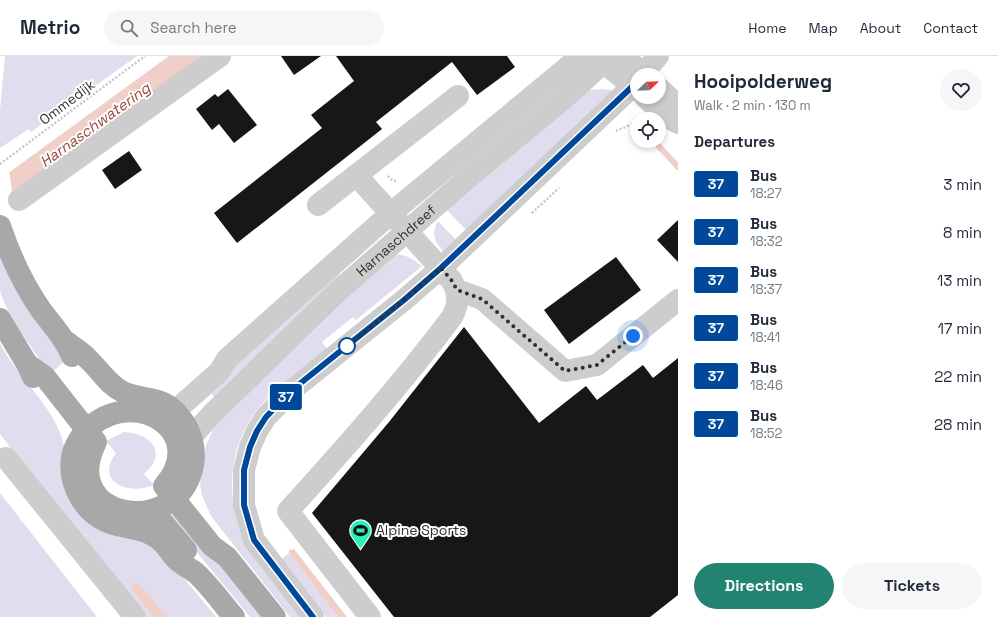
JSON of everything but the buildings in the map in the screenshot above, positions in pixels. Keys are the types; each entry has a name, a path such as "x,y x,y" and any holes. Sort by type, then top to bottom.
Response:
{"main road":[{"path":"0,226 9,253 25,284 41,310 66,342 76,365 99,392 119,411"},
{"path":"0,319 27,364 36,386 83,434 96,442 88,465 90,483 96,494 104,503 125,512 136,513 152,510 179,494 192,469 194,458 191,437 186,425 166,411 134,395 124,393 115,388 88,358 66,342"},
{"path":"166,411 152,415 140,411 119,411 104,417 83,434 72,456 72,467 76,489 86,506 104,520 143,530 161,541 177,560 196,573 234,617"},
{"path":"166,411 172,433 177,442 179,453 175,471 164,486 179,494 212,546 227,557 275,617"},
{"path":"152,510 188,552 196,573"}],"street":[{"path":"19,200 220,56"},
{"name":"Harnaschdreef","path":"166,411 220,372 227,359 390,214 581,56"},
{"path":"651,68 658,56"},
{"path":"608,58 630,74"},
{"name":"Harnaschdreef","path":"191,437 220,406 337,292 608,58"},
{"path":"313,617 254,540 244,505 244,470 250,447 266,417 292,390 404,300 441,268 630,95"},
{"path":"318,205 458,96"},
{"path":"666,98 678,106"},
{"path":"657,104 666,117 678,123"},
{"path":"356,175 452,281 457,290 458,299 457,309 452,317 417,364 389,398 288,512 370,617"},
{"path":"457,290 482,299 565,371 597,365 678,300"},
{"path":"6,458 135,617"}],"path":[{"name":"Ommedijk","path":"0,164 145,56"}],"shaded area":[{"path":"5,56 137,56 31,132 29,129 0,148 0,110"},
{"path":"588,90 613,90 466,230 447,210"},
{"path":"438,221 456,240 443,251 437,244 434,237"},
{"path":"392,254 408,257 422,266 356,320 353,317 322,342 327,349 282,385 258,409 247,425 239,442 234,459 232,478 233,496 241,532 253,555 301,617 290,617 211,516 202,496 200,483 206,445 213,430 241,396"},
{"path":"0,256 13,284 29,311 66,360 50,374 14,321 3,299 0,290"},
{"path":"339,274 344,278 217,400 208,390"},
{"path":"0,343 16,369 45,405 53,418 64,446 145,540 165,555 216,617 168,617 139,584 132,591 153,617 144,617 127,596 0,434"},
{"path":"124,432 142,436 149,440 154,446 156,452 155,459 144,474 154,485 134,489 117,484 112,479 109,472 110,463 116,453 106,441"},
{"path":"0,493 97,617 0,617"},
{"path":"175,509 261,617 250,617 166,515"},
{"path":"289,553 338,617 326,617 281,559"}],"water":[{"name":"Harnaschwatering","path":"169,56 206,56 0,205 0,179"},
{"path":"294,549 347,617 338,617 289,553 289,550"},
{"path":"134,583 139,584 168,617 153,617 132,591 131,586"}],"pier":[{"path":"9,170 13,198 0,207 0,176"}],"waterway":[{"path":"660,148 678,167"}],"bus line":[{"name":"37","path":"313,617 254,540 244,505 243,484 244,470 250,447 257,431 266,417 292,390 404,300 441,268 630,90"}],"place":[{"name":"Alpine Sports","path":"361,550"}],"route":[{"path":"347,346 345,348 441,268 452,281 457,290 482,299 565,371 597,365 633,336"}]}
